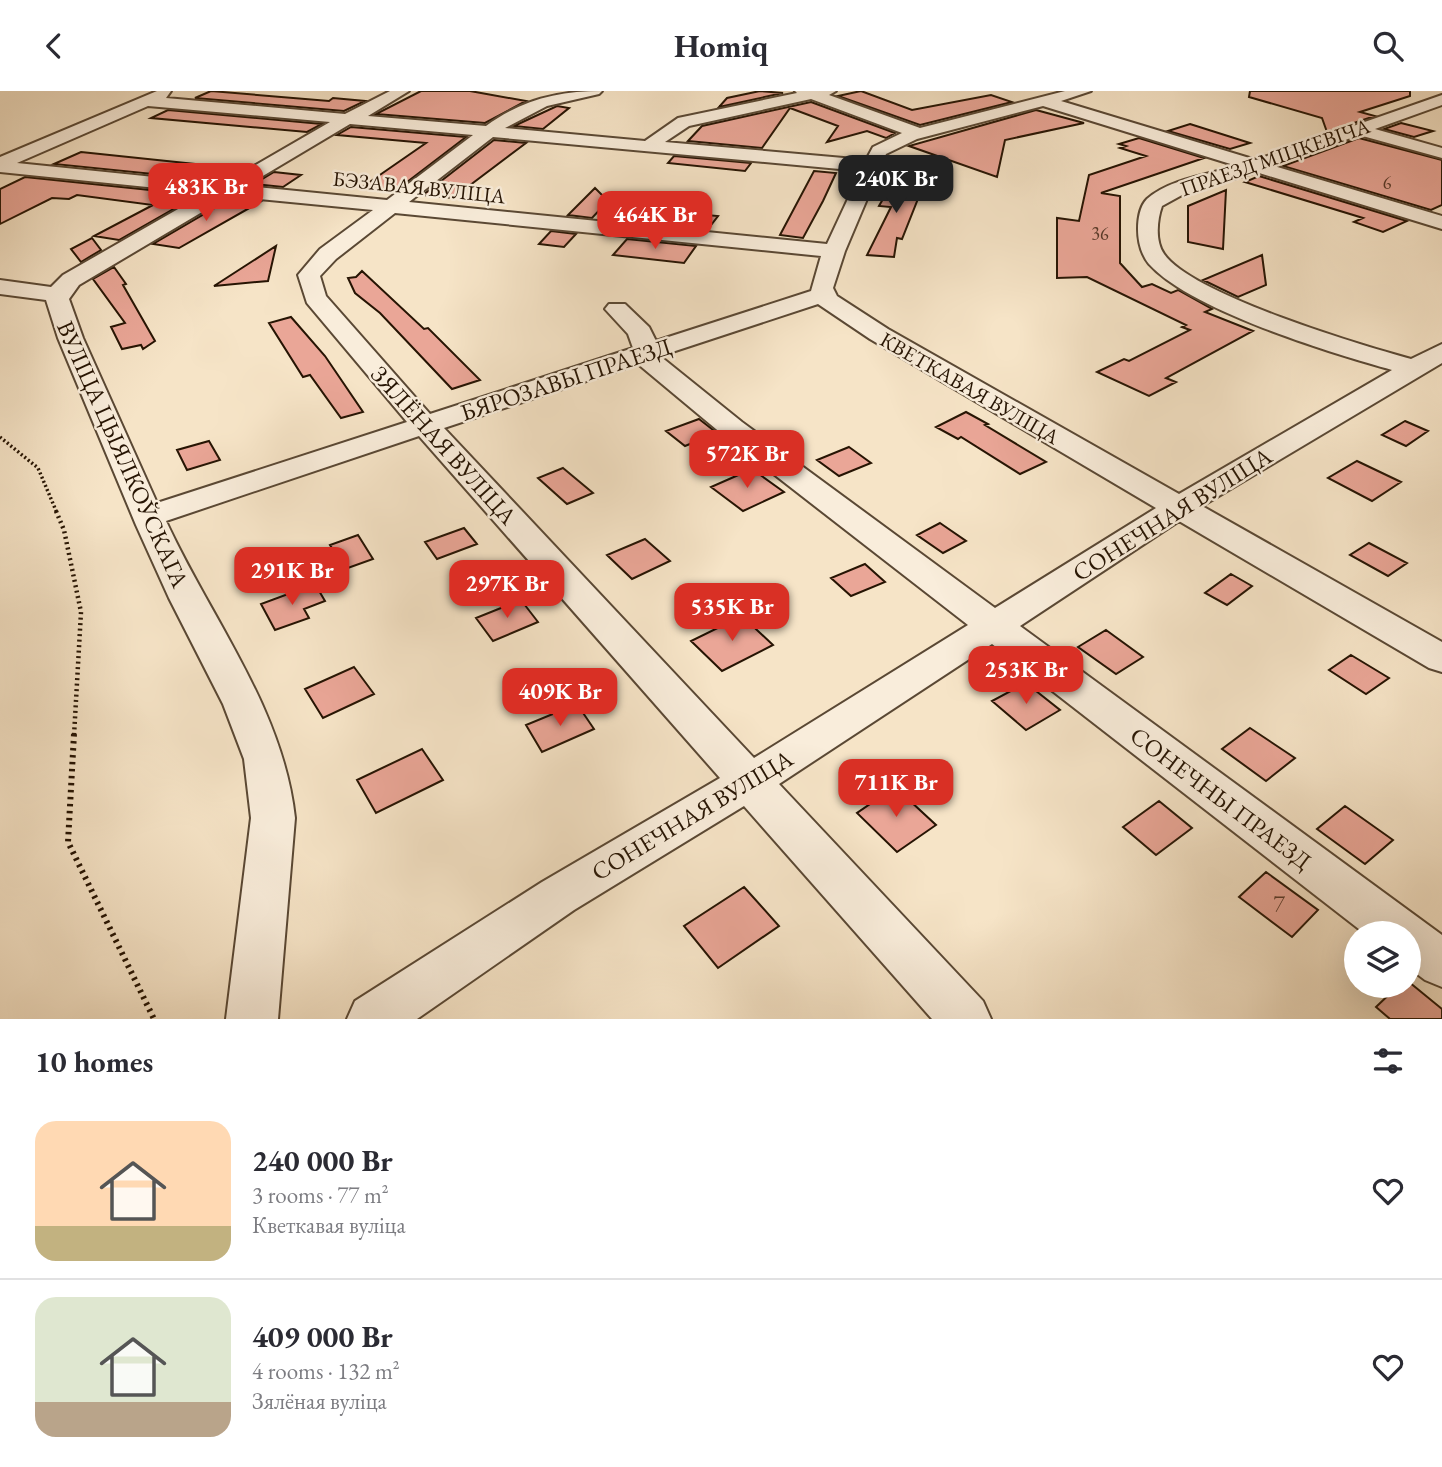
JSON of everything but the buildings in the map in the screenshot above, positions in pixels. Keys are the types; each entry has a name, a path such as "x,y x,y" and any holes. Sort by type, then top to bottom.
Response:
{"street":[{"path":"0,165 171,91"},
{"name":"ВУЛІЦА ЦЫЯЛКОЎСКАГА","path":"253,1019 273,818 273,788 265,756 247,709 186,597 148,516 60,311 58,295 71,280 401,91"},
{"name":"ЗЯЛЁНАЯ ВУЛІЦА","path":"594,91 523,109 489,131 392,208 328,254 309,275 310,286 315,298 424,424 965,1019"},
{"path":"1012,91 1442,223"},
{"path":"824,294 822,288 834,251 879,151 919,133 1083,91"},
{"path":"650,145 684,123 814,92 919,133"},
{"name":"ПРАЕЗД МІЦКЕВІЧА","path":"1428,360 1351,351 1236,305 1169,270 1156,258 1150,246 1149,218 1154,203 1175,191 1254,167 1442,100"},
{"path":"146,101 870,166"},
{"path":"1358,130 1442,153"},
{"name":"БЭЗАВАЯ ВУЛІЦА","path":"0,165 227,191 834,251"},
{"path":"0,287 58,295"},
{"name":"БЯРОЗАВЫ ПРАЕЗД","path":"148,516 824,294"},
{"name":"КВЕТКАВАЯ ВУЛІЦА","path":"824,294 834,307 859,323 1442,659"},
{"name":"СОНЕЧНЫ ПРАЕЗД","path":"617,309 640,332 645,354 732,428 1385,921"},
{"name":"СОНЕЧНАЯ ВУЛІЦА","path":"373,1019 558,896 751,781 1177,508 1428,360"},
{"path":"1421,948 1442,964"}],"path":[{"path":"0,437 38,468 64,530 81,612 68,842 154,1019"}]}
